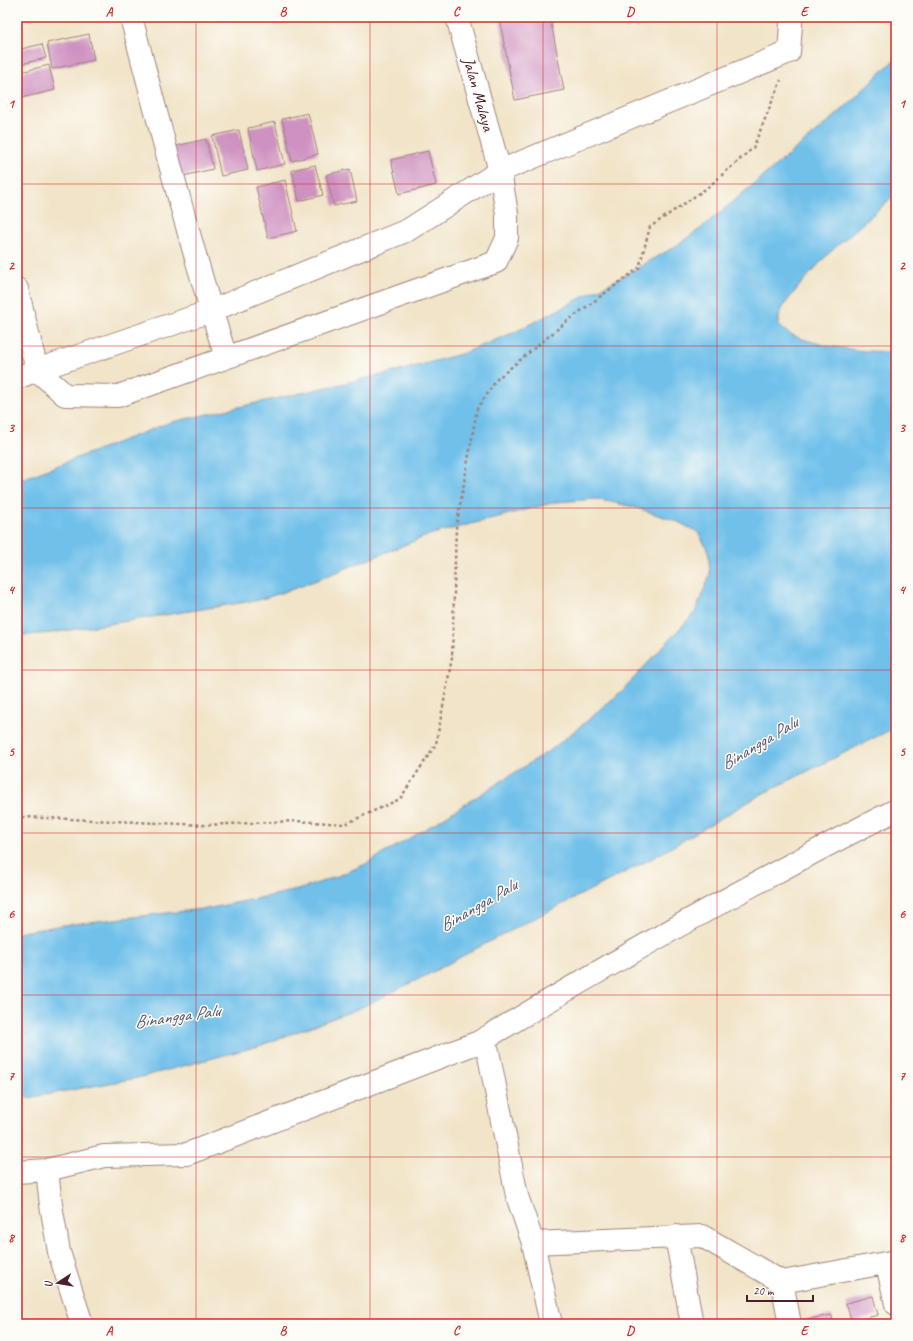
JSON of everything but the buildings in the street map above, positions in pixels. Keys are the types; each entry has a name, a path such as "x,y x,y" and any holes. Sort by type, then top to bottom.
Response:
{"street":[{"path":"131,17 177,194 226,357"},
{"name":"Jalan Malaya","path":"37,370 65,395 118,396 496,262 507,238 507,214 500,171 457,17"},
{"path":"17,378 211,311 408,230 500,171 789,52 791,25 790,17"},
{"path":"17,289 37,370"},
{"path":"17,1172 47,1170 104,1156 187,1154 479,1042 594,973 840,838 896,810"},
{"path":"479,1042 488,1051 516,1196 533,1243 551,1324"},
{"path":"47,1170 59,1252 82,1324"},
{"path":"676,1236 692,1324"},
{"path":"533,1243 702,1236 782,1282 891,1263 896,1304"},
{"path":"782,1282 790,1324"}],"path":[{"path":"17,806 23,817 205,826 296,821 345,824 400,799 436,744 452,658 456,528 477,409 497,379 566,322 639,268 650,227 707,188 753,148 789,62 789,52"}],"water":[{"name":"Binangga Palu","path":"896,58 896,194 828,254 800,285 784,305 779,316 779,326 788,333 799,338 827,346 864,351 896,352 896,727 762,794 651,859 360,1008 259,1046 137,1078 17,1100 17,933 63,925 211,908 298,890 338,876 366,864 437,822 552,749 587,721 623,690 696,611 710,574 708,550 698,532 676,521 634,507 596,499 556,502 432,534 299,587 259,600 51,633 17,636 17,481 168,423 403,370 464,353 515,332 620,278 671,249 700,229 841,111"}]}
